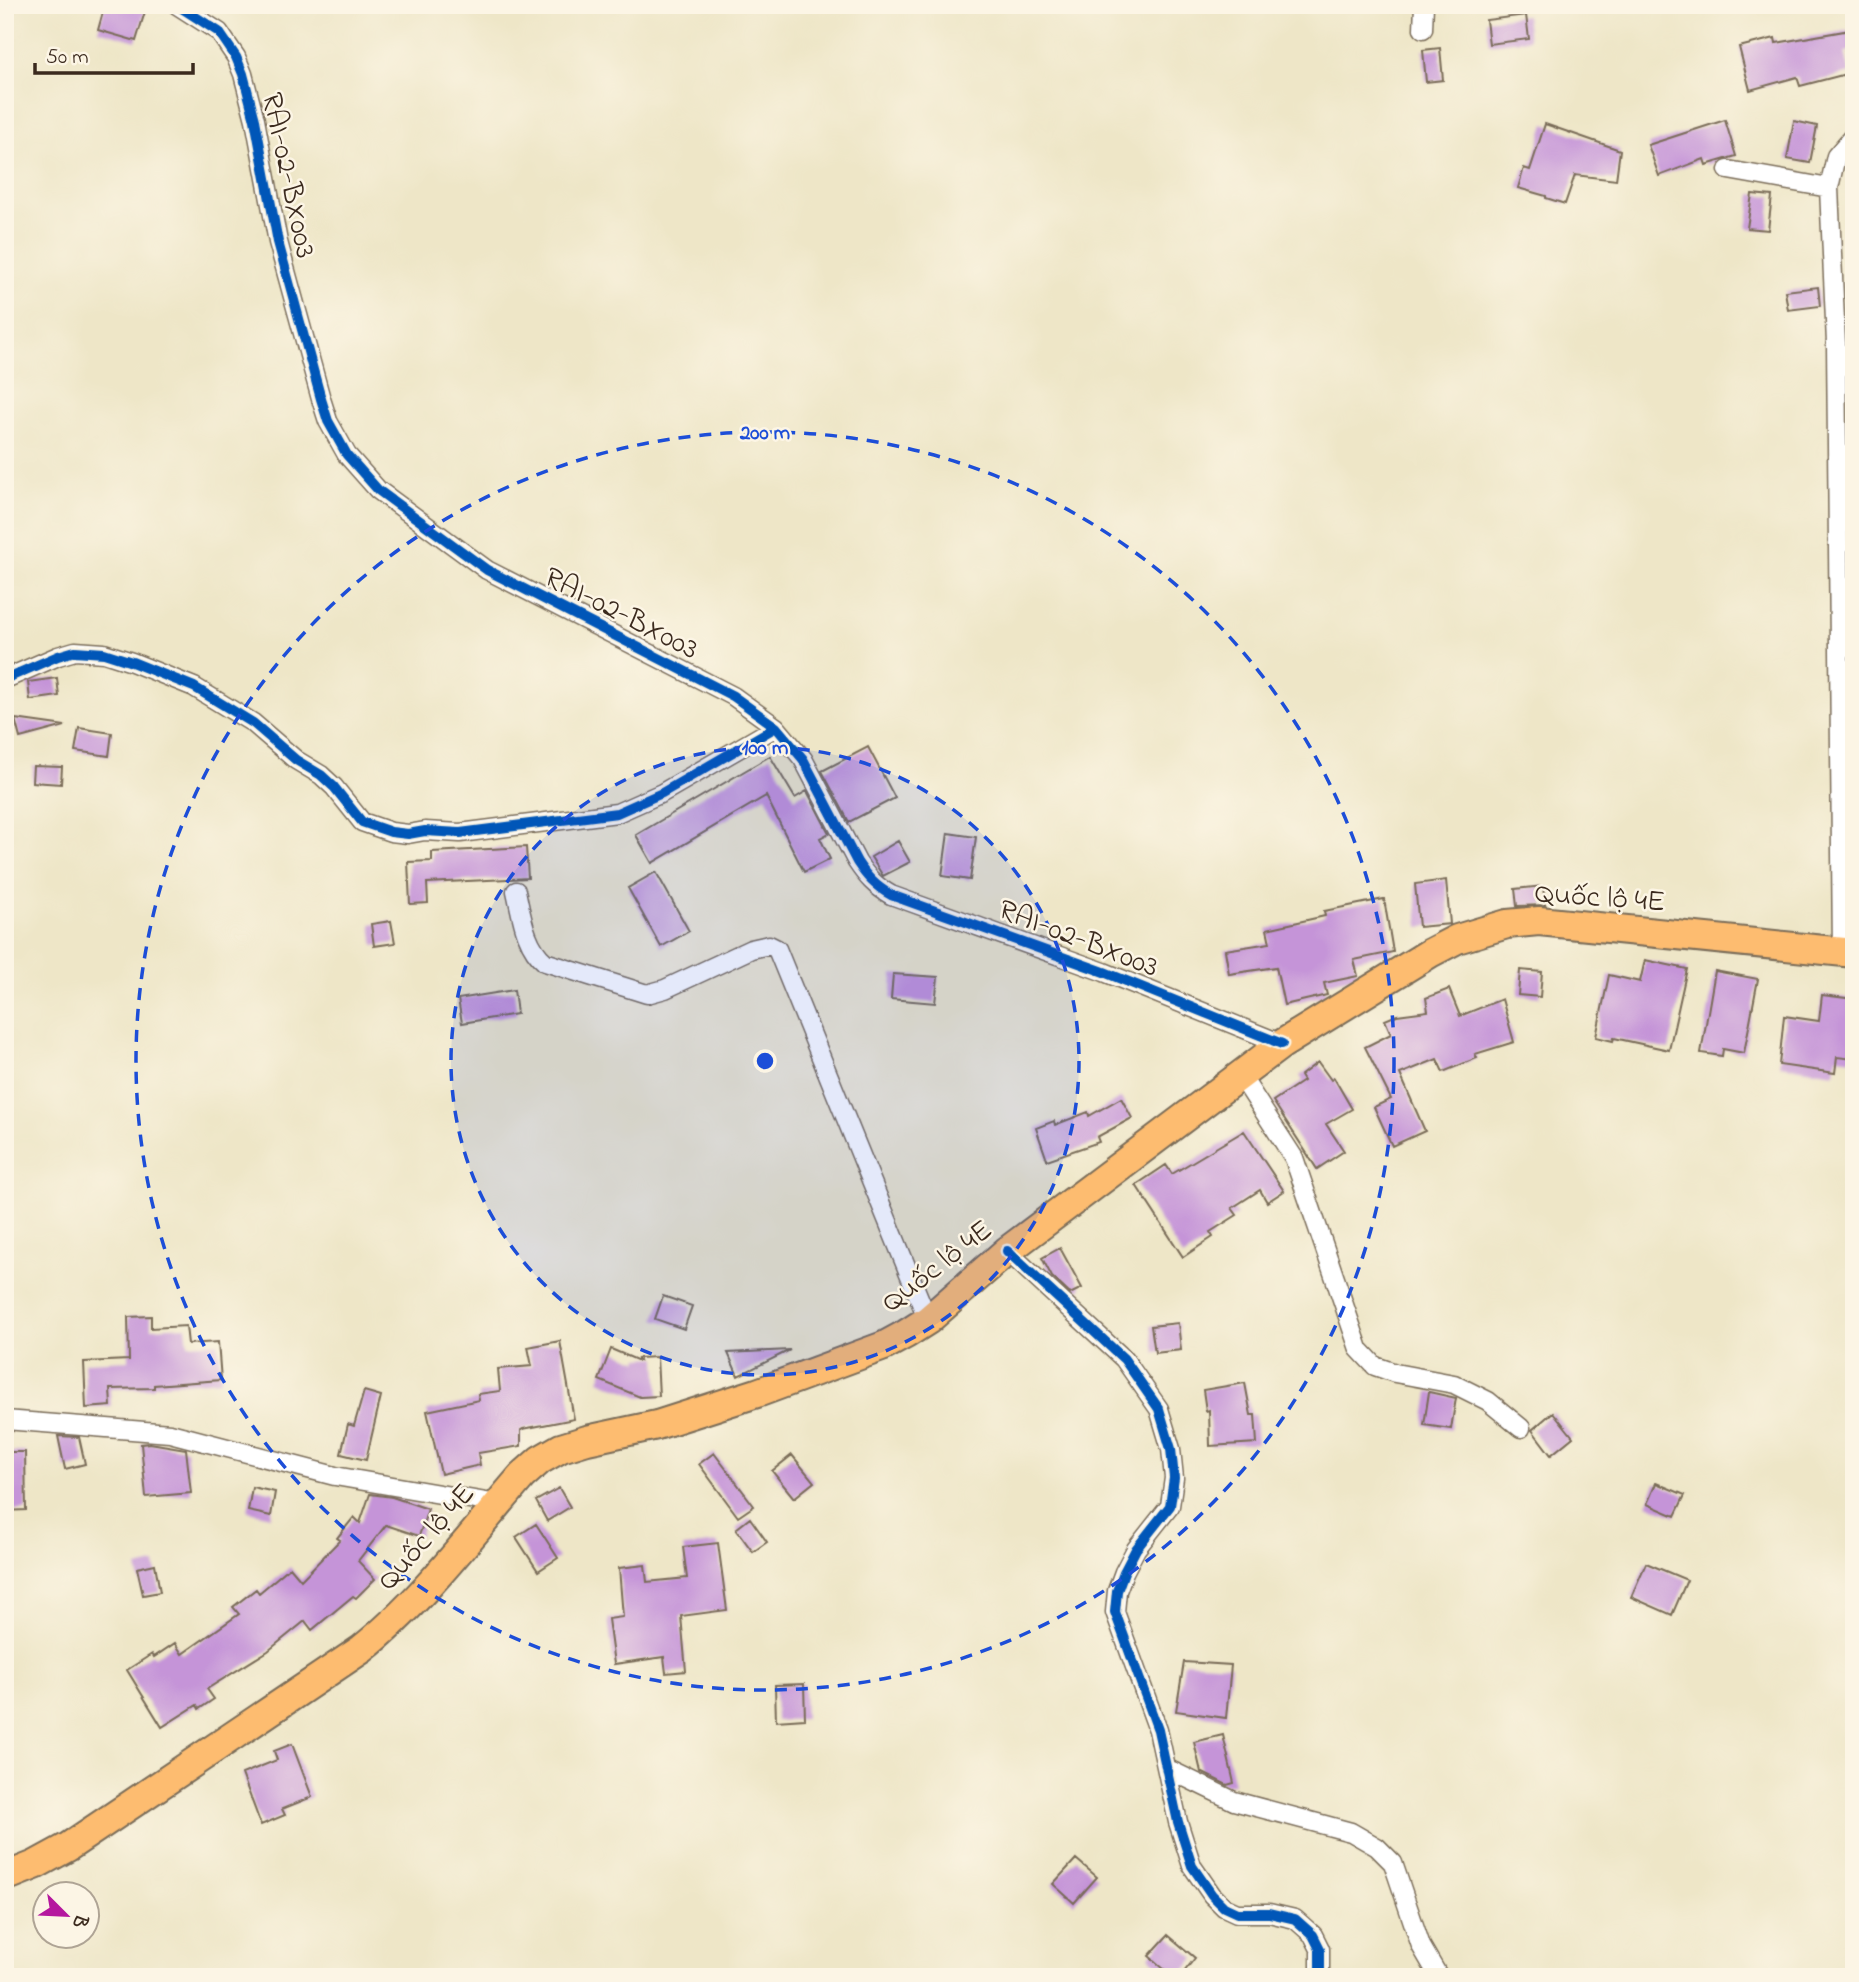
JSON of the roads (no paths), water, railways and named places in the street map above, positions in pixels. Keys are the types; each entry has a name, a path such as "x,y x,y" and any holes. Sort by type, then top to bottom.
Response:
{"main road":[{"name":"Quốc lộ 4E","path":"5,1877 68,1847 389,1627 522,1476 540,1460 561,1448 657,1425 757,1393 884,1346 928,1320 1007,1251 1282,1044 1457,939 1507,924 1539,921 1848,953"}],"street":[{"name":"RAI-02-BX003","path":"177,5 219,32 236,57 255,120 278,242 328,421 347,455 378,490 487,570 733,696 776,727 803,759 857,862 877,887 891,895 1104,972 1282,1044"},
{"path":"1423,29 1424,5"},
{"path":"1848,953 1845,343 1829,188 1836,156 1854,135"},
{"path":"1728,170 1829,188"},
{"path":"5,679 75,651 104,653 132,662 194,687 253,723 296,760 321,775 362,822 391,832 408,834 425,831 460,833 617,813 662,793 776,727"},
{"path":"516,891 525,931 534,953 545,962 647,993 666,989 751,949 768,944 777,948 928,1320"},
{"path":"1241,1076 1294,1158 1359,1349 1375,1366 1395,1373 1454,1384 1488,1401 1521,1428"},
{"path":"1007,1251 1124,1359 1159,1409 1171,1449 1173,1468 1170,1506 1143,1540 1124,1572 1117,1591 1115,1612 1158,1730 1178,1822 1192,1866 1224,1907 1237,1913 1269,1913 1295,1919 1313,1936 1320,1949 1320,1977"},
{"path":"5,1420 170,1433 335,1476 498,1504"},
{"path":"1168,1769 1234,1801 1351,1832 1377,1847 1393,1863 1421,1946 1439,1977"}]}
